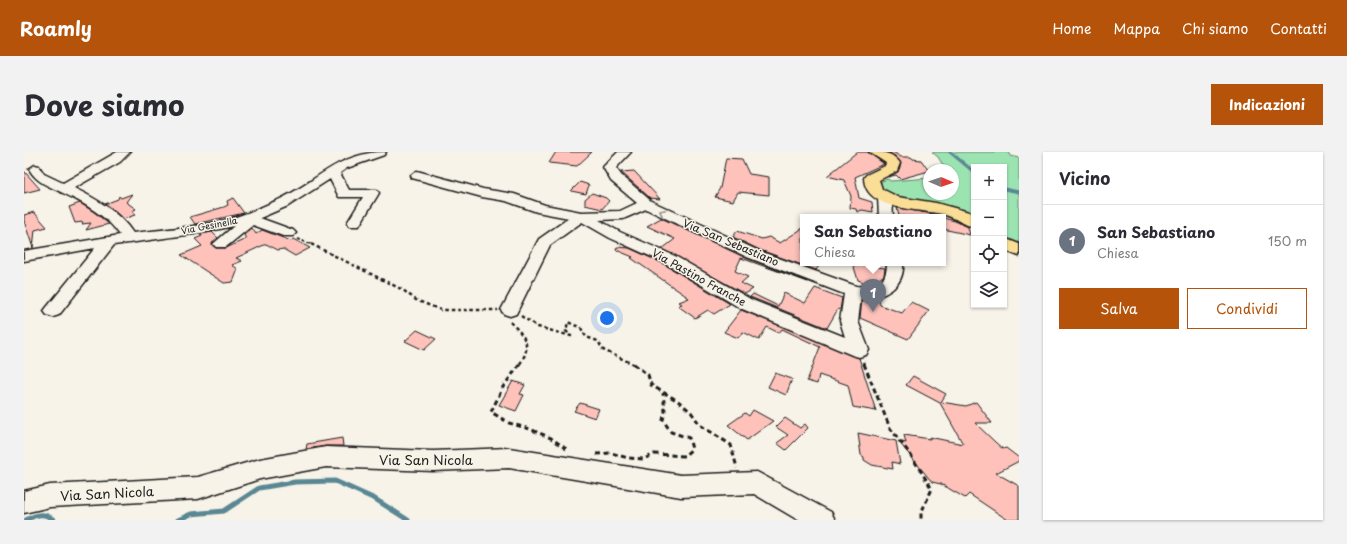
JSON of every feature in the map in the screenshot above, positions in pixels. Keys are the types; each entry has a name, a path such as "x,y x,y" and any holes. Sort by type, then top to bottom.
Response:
{"main road":[{"path":"876,152 888,158 893,163 892,168 871,178 872,185 876,192 885,198 942,208 967,216 971,219"},
{"path":"1007,245 1019,251"}],"street":[{"path":"64,188 116,159 124,152"},
{"name":"Via Gesinella","path":"24,256 109,241 201,228 254,217 283,203 343,165 380,152"},
{"name":"Via San Sebastiano","path":"625,152 609,167 616,178 646,204 753,254 854,291 876,292 885,288 892,279 895,266"},
{"path":"35,169 39,176 45,180 92,202 123,226 129,238"},
{"path":"333,172 344,194 372,193 354,223"},
{"path":"417,175 482,193 509,197 542,209 581,216 623,214 646,204"},
{"path":"885,198 886,214"},
{"path":"510,310 544,242 581,216"},
{"name":"Via Pastino Franche","path":"581,216 615,235 669,259 746,304 859,350"},
{"path":"221,244 254,217 288,233"},
{"path":"53,311 109,241"},
{"path":"854,291 849,321 859,350"},
{"name":"Via San Nicola","path":"24,502 50,496 198,488 260,469 326,457 433,460 509,458 681,486 757,483 822,520"}],"path":[{"path":"288,233 291,236 309,243 403,290 416,300 441,310 510,310 538,327 571,336 566,331 568,322 581,328 586,337 598,341 603,350 614,353 641,370 649,376 651,385 678,401 691,412 700,425 731,445 734,452 734,461 741,476 740,484"},
{"path":"510,310 507,320 517,328 524,337 528,349 525,360 504,385 491,412 509,424 530,428 551,438 571,452"},
{"path":"859,350 890,428 914,459 932,489 921,513 921,520"},
{"path":"593,454 611,453 628,458 644,459 654,454 684,456 692,449 689,438 671,432 663,420 665,411 663,393"}],"green space":[{"path":"932,152 1009,152 1011,156 1019,158 1019,245 1007,239 1007,164 971,164 971,216 934,203 898,198 883,191 878,185 880,182 887,179 891,181 923,178 923,200 959,200 959,164 942,164 938,157"}],"building":[{"path":"556,152 592,152 577,166 549,163"},
{"path":"857,152 868,152 884,164 855,177 859,198 872,202 873,212 862,210 857,212 856,209 850,208 851,196 844,180 827,176"},
{"path":"887,152 893,152 901,157 911,157 913,159 921,160 924,164 923,173 900,179 896,175 888,177 898,172 901,164 895,156"},
{"path":"726,158 742,159 749,174 769,177 769,195 738,192 733,201 715,197 720,188"},
{"path":"24,171 40,189 24,193"},
{"path":"634,171 660,199 650,198 621,172"},
{"path":"580,182 589,185 586,194 571,191"},
{"path":"592,193 606,198 609,201 602,209 585,205 585,199"},
{"path":"132,194 126,202 136,209 132,211 135,215 123,219 105,204 118,199 119,196 121,198"},
{"path":"233,198 244,213 195,224 190,217 224,207 228,205 227,201"},
{"path":"80,203 109,224 86,230 91,223 75,223 69,207"},
{"path":"897,208 933,214 898,214"},
{"path":"34,212 47,227 35,230 33,248 24,221 24,215"},
{"path":"661,218 746,258 808,282 741,258 735,271 748,277 741,283 753,289 745,294 662,249 675,239 647,226"},
{"path":"946,219 968,227 970,235 946,230"},
{"path":"252,228 256,234 262,230 291,241 293,239 310,248 295,256 283,249 278,250 266,244 236,258 242,261 232,265 238,269 233,282 224,283 181,255 202,246 195,239 202,236 201,234 212,232 218,238 212,245 216,248 226,248 246,239 244,235"},
{"path":"800,230 800,264 760,250 733,237 737,231 762,239 769,237 780,243"},
{"path":"617,247 629,248 662,263 730,304 714,314 708,310 695,318 678,306 682,304 679,302 689,298 631,258 633,257 616,250"},
{"path":"805,266 819,266 816,270"},
{"path":"854,266 877,266 885,268 884,275 873,284 862,285 863,282 858,280"},
{"path":"815,288 842,298 840,310 838,309 827,328 750,297 753,294 778,306 784,293 805,303"},
{"path":"879,297 880,305 902,313 911,302 929,311 908,339 860,318 862,299"},
{"path":"741,310 859,358 876,411 853,407 848,385 819,375 817,384 807,381 820,347 782,329 779,333 767,327 759,340 743,332 738,338 724,332"},
{"path":"417,330 436,339 424,350 405,341"},
{"path":"775,373 792,379 786,395 768,387"},
{"path":"913,376 946,394 941,402 966,406 976,402 992,423 975,423 1003,449 1006,448 1019,458 1019,461 996,473 1019,486 1019,520 1008,520 969,494 965,498 941,484 932,482 898,441 906,443 904,435 930,439 929,437 963,444 940,403 906,385"},
{"path":"513,381 525,385 520,394 524,395 516,411 499,405"},
{"path":"580,403 599,409 595,418 574,411"},
{"path":"753,410 773,421 747,440 728,425 745,413 749,416"},
{"path":"785,418 800,428 805,424 808,428 786,450 777,443 788,435 776,427"},
{"path":"858,433 896,441 900,464 892,462 893,469 872,465 864,460 864,457 861,455"},
{"path":"342,438 343,446 326,446 306,449 307,444"}],"waterway":[{"path":"950,152 971,170"},
{"path":"1007,190 1019,192"},
{"path":"178,520 191,514 224,511 259,488 295,482 335,481 375,499 408,520"},
{"path":"26,520 40,515 50,517 54,520"}],"place":[{"name":"San Sebastiano","path":"873,312"}]}
